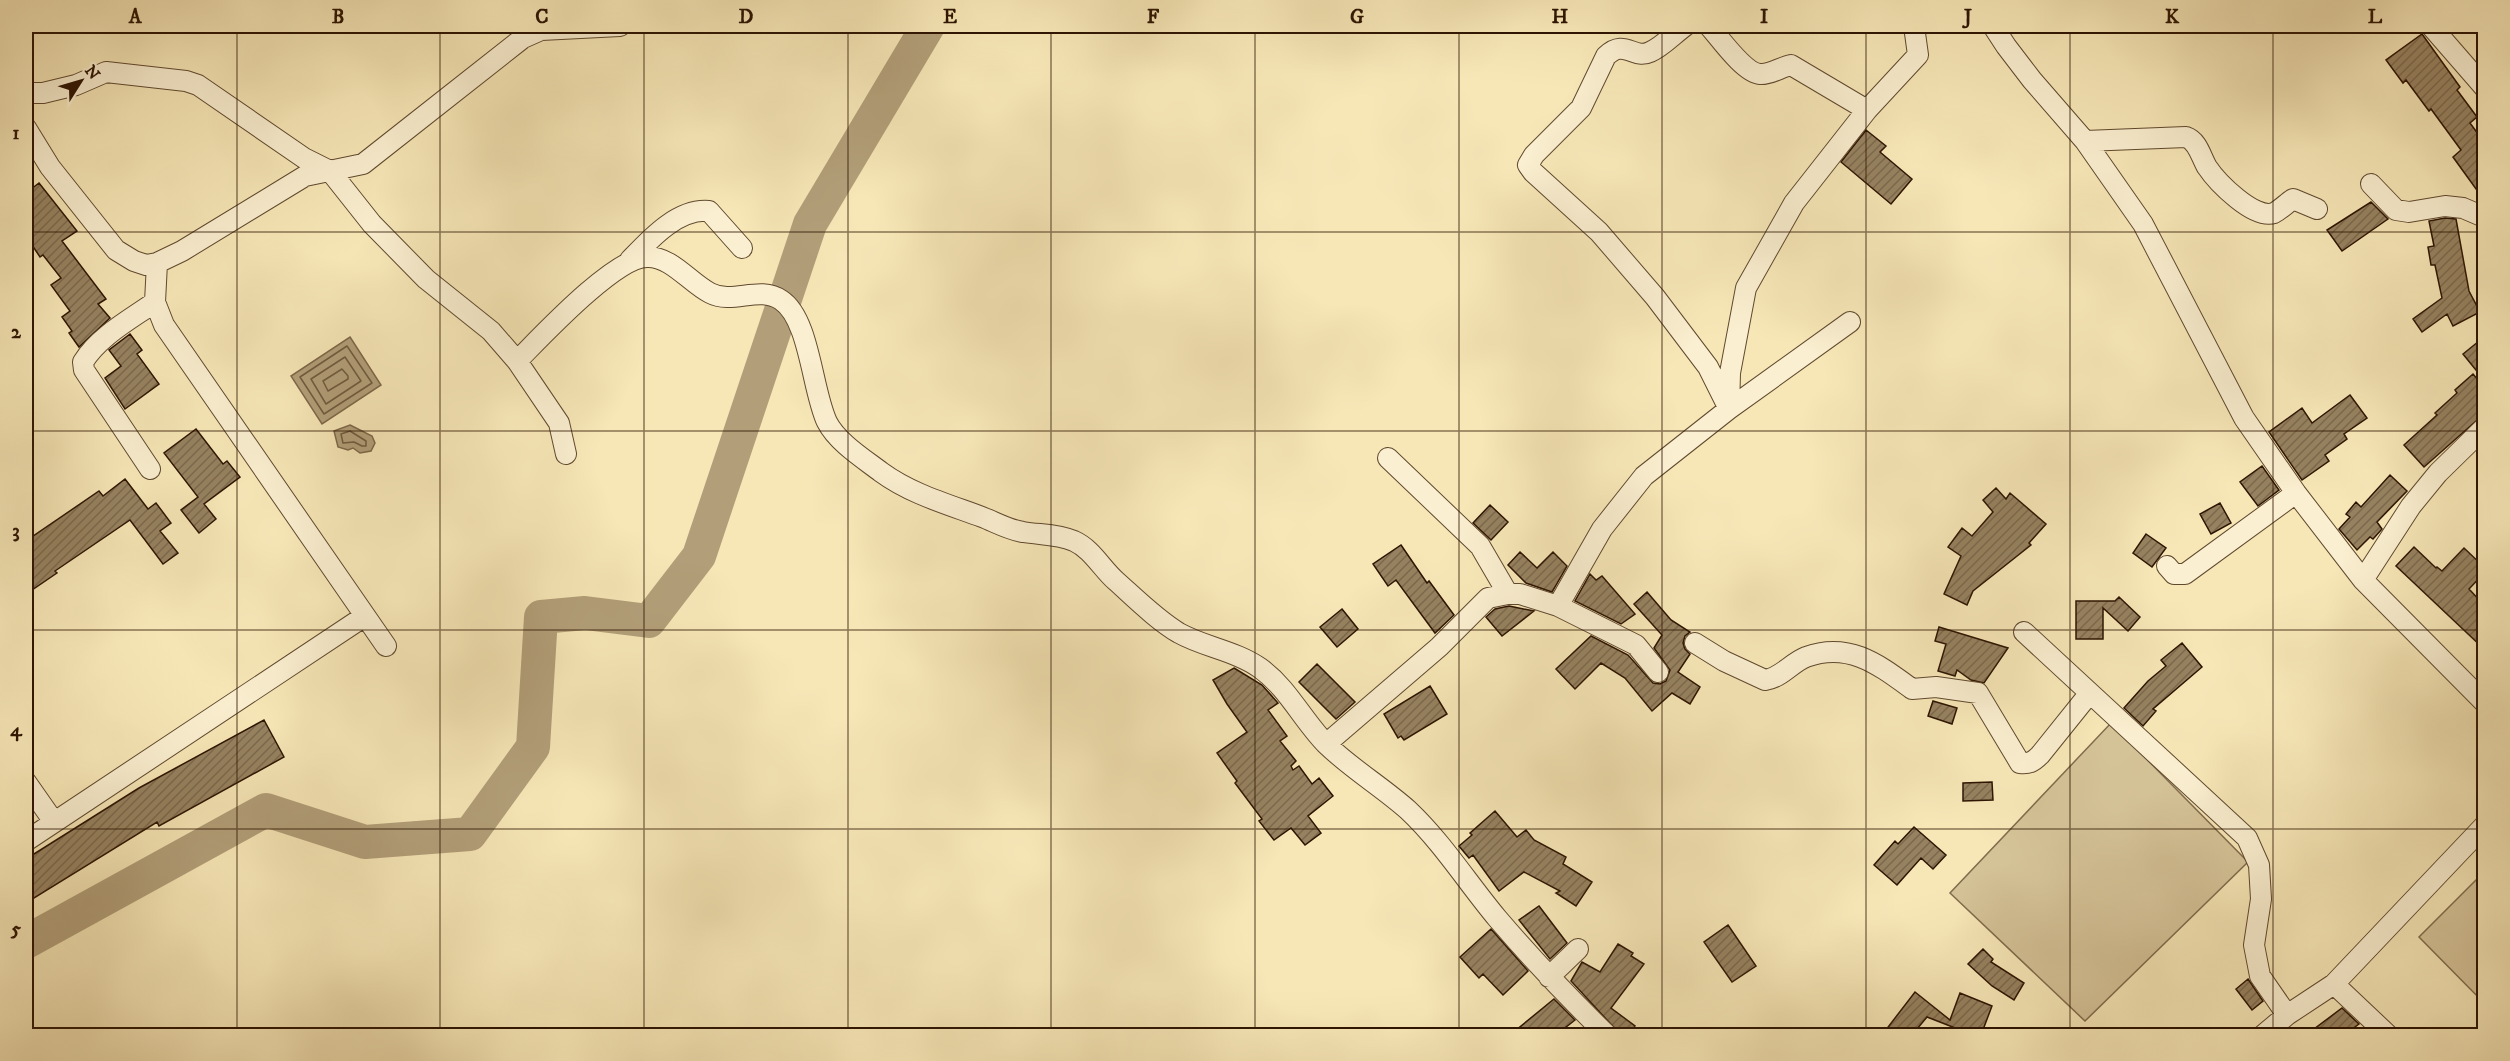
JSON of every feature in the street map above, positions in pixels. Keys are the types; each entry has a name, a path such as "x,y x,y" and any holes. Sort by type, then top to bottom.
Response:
{"street":[{"path":"26,128 50,167 116,250 146,265 157,263 182,251 305,176 363,164 524,38 541,30 620,26"},
{"path":"1684,26 1650,53 1634,53 1624,48 1615,48 1610,51 1581,108 1534,155 1528,165 1599,232 1655,297 1708,367 1729,409"},
{"path":"1709,26 1753,72 1761,75 1791,65 1867,110"},
{"path":"1729,409 1730,373 1746,288 1794,203 1867,110 1918,55 1914,26"},
{"path":"1993,26 2032,80 2085,141 2143,224 2244,418 2296,493 2363,580 2484,702"},
{"path":"2431,26 2484,87"},
{"path":"26,93 43,93 76,85 106,72 186,81 198,85 304,158 330,171 372,224 426,279 491,331 517,361 558,423 566,454"},
{"path":"2085,141 2186,137 2195,143 2208,168 2225,188 2262,214 2274,213 2293,199 2317,209"},
{"path":"2371,184 2396,210 2409,212 2445,206 2463,208 2484,217"},
{"path":"517,361 583,296 628,262 666,226 697,210 709,211 742,248"},
{"path":"628,262 644,256 661,258 714,295 727,298 762,294 775,296 786,303 802,330 821,407 829,426 845,443 904,488 1020,532 1055,535 1078,543 1112,578 1176,632 1256,665 1276,681 1326,744 1408,810 1459,866 1494,914 1549,977 1608,1035"},
{"path":"157,263 155,302 164,325 386,646"},
{"path":"150,469 84,370 83,362 87,354 109,335 155,302"},
{"path":"1558,606 1602,530 1638,483 1729,409 1850,322"},
{"path":"2363,580 2411,506 2438,473 2484,428"},
{"path":"1388,458 1480,546 1508,594"},
{"path":"2167,566 2174,574 2180,576 2185,574 2296,493"},
{"path":"1326,744 1439,647 1488,598 1520,594 1558,606 1636,645 1658,672"},
{"path":"26,841 365,616"},
{"path":"2024,632 2247,838 2259,865 2261,899 2254,945 2260,976 2287,1015"},
{"path":"1695,643 1724,661 1765,680 1780,675 1807,657 1827,653 1852,653 1877,664 1912,689 1936,687 1978,693 2020,763 2027,764 2040,755 2089,694"},
{"path":"26,782 54,822"},
{"path":"2262,1035 2287,1015 2334,984 2484,826"},
{"path":"1549,977 1578,949"},
{"path":"2334,984 2389,1035"}],"shaded area":[{"path":"2111,723 2248,862 2085,1021 1950,893"},
{"path":"2484,872 2484,1003 2419,937"}],"water":[{"path":"350,337 381,385 322,424 291,376"},
{"path":"350,425 372,436 375,443 371,451 360,453 353,448 348,450 338,447 334,431"}],"building":[{"path":"2422,34 2460,87 2457,90 2477,117 2470,123 2484,142 2484,200 2453,157 2461,150 2431,109 2429,111 2406,80 2403,83 2386,60"},
{"path":"1866,130 1886,146 1880,152 1912,179 1891,204 1841,162"},
{"path":"39,183 77,231 62,241 106,299 98,304 110,318 79,347 62,317 70,311 51,285 61,278 43,255 40,257 26,236 26,193"},
{"path":"2371,202 2388,219 2342,251 2327,230"},
{"path":"2445,218 2456,219 2469,291 2480,312 2453,326 2447,314 2422,332 2413,319 2442,298 2435,265 2431,265 2428,247 2434,246 2429,221"},
{"path":"130,334 142,350 137,354 159,384 125,409 105,378 121,366 109,350"},
{"path":"2484,337 2484,380 2463,354"},
{"path":"2473,374 2484,387 2484,414 2424,467 2404,445 2437,415 2435,413 2457,393 2455,390"},
{"path":"2350,395 2367,418 2344,434 2347,439 2325,455 2329,461 2302,480 2269,432 2302,408 2312,423"},
{"path":"196,429 223,464 227,461 240,477 204,504 216,519 199,533 181,510 198,497 164,453"},
{"path":"2262,466 2279,490 2258,506 2240,482"},
{"path":"2390,475 2407,491 2377,522 2382,529 2373,539 2370,537 2357,550 2339,529 2350,517 2346,514 2356,502 2361,507"},
{"path":"125,479 148,509 156,503 171,523 160,531 178,553 163,564 130,520 55,571 57,573 26,594 26,541 99,491 103,496"},
{"path":"1996,488 2006,499 2010,493 2046,524 2029,543 2031,545 1973,591 1967,605 1944,594 1961,556 1948,547 1962,528 1972,536 1993,512 1983,500"},
{"path":"2220,503 2231,523 2211,534 2200,514"},
{"path":"1490,505 1508,522 1491,540 1473,523"},
{"path":"2146,534 2166,548 2152,567 2133,553"},
{"path":"1401,545 1427,583 1429,581 1454,615 1435,633 1396,580 1388,586 1373,564"},
{"path":"2414,547 2442,571 2464,548 2484,567 2484,573 2469,589 2484,605 2484,649 2396,566"},
{"path":"1520,552 1537,568 1553,552 1567,566 1552,592 1526,583 1508,565"},
{"path":"1590,574 1596,580 1602,576 1635,614 1621,624 1575,601"},
{"path":"1647,592 1671,620 1690,632 1685,636 1683,643 1690,654 1678,672 1700,687 1690,704 1672,693 1652,711 1625,678 1601,663 1575,689 1556,669 1591,636 1628,655 1653,683 1660,684 1666,681 1670,670 1654,648 1662,635 1634,604"},
{"path":"2119,597 2140,617 2128,631 2103,608 2103,639 2076,639 2076,601 2115,601"},
{"path":"1509,606 1534,611 1502,636 1486,617 1495,609"},
{"path":"1342,609 1358,629 1337,647 1320,627"},
{"path":"1939,627 2008,648 1984,683 1971,680 1957,670 1955,676 1938,671 1946,644 1935,641"},
{"path":"2182,643 2202,667 2153,709 2156,711 2143,726 2124,708 2148,681 2166,666 2161,660"},
{"path":"1317,664 1355,702 1336,719 1299,682"},
{"path":"1234,668 1262,685 1278,703 1268,710 1287,736 1280,741 1296,761 1291,766 1293,770 1299,766 1312,784 1319,778 1333,796 1308,816 1321,833 1305,845 1291,828 1274,840 1259,821 1262,819 1235,783 1237,781 1217,753 1247,732 1213,680"},
{"path":"1430,686 1447,714 1404,740 1401,736 1398,738 1384,714"},
{"path":"1933,701 1957,708 1952,724 1928,716"},
{"path":"264,720 284,757 159,826 157,822 26,903 26,859 139,788"},
{"path":"1992,782 1993,800 1963,801 1963,783"},
{"path":"1495,811 1517,837 1526,830 1534,840 1566,857 1563,864 1592,882 1576,906 1556,893 1560,891 1524,872 1499,891 1473,855 1469,858 1459,846"},
{"path":"1914,827 1946,855 1933,869 1921,858 1897,885 1874,865 1895,841 1898,844"},
{"path":"1539,906 1567,943 1550,959 1519,920"},
{"path":"1728,925 1756,966 1732,982 1704,942"},
{"path":"1491,929 1528,971 1503,995 1483,974 1479,978 1460,957"},
{"path":"1618,944 1633,953 1631,956 1644,964 1611,1008 1635,1026 1628,1035 1619,1033 1571,981 1582,962 1600,972"},
{"path":"1983,949 1993,959 1991,962 2024,983 2014,1000 1992,986 1968,964"},
{"path":"2248,979 2263,1001 2252,1010 2236,989"},
{"path":"1915,992 1950,1020 1960,993 1992,1006 1981,1035 1973,1035 1927,1017 1912,1035 1882,1035"},
{"path":"1554,999 1575,1020 1556,1035 1510,1035"},
{"path":"2342,1008 2359,1024 2344,1035 2306,1035"}],"waterway":[{"path":"26,942 266,810 365,842 470,834 533,747 541,617 585,613 649,621 699,556 810,224 928,26"}]}
